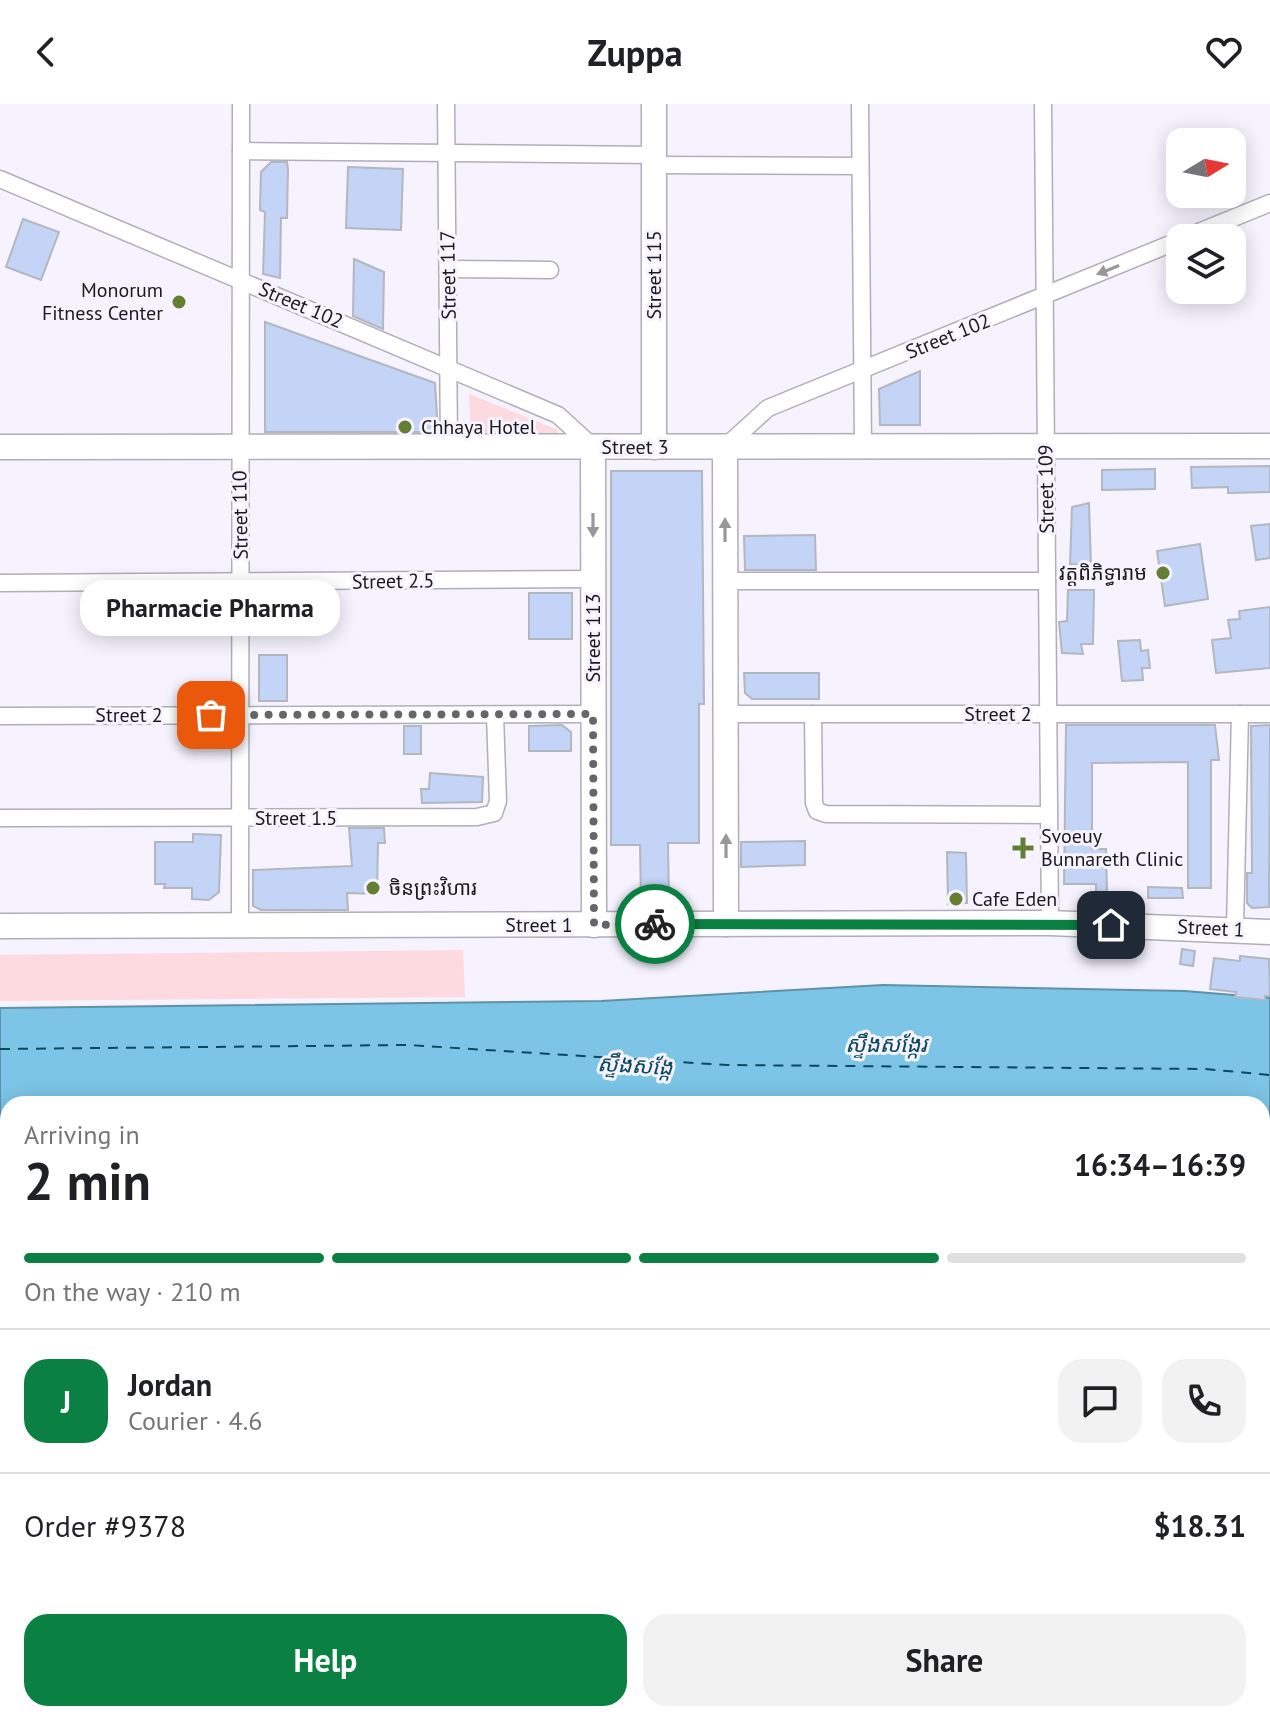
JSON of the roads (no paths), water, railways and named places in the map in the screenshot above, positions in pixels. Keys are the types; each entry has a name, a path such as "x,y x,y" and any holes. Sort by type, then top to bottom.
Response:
{"street":[{"name":"Street 110","path":"240,926 241,104"},
{"name":"Street 117","path":"446,104 449,447"},
{"name":"Street 115","path":"654,104 654,447"},
{"path":"860,104 863,446"},
{"name":"Street 109","path":"1043,104 1050,923"},
{"path":"241,151 860,166"},
{"name":"Street 102","path":"0,179 558,415 593,447"},
{"name":"Street 102","path":"1219,224 1270,203"},
{"name":"Street 102","path":"725,447 768,408 1166,246"},
{"path":"448,269 550,270"},
{"name":"Street 3","path":"0,447 1270,446"},
{"name":"Street 113","path":"593,447 594,925"},
{"path":"725,447 726,924"},
{"name":"Street 2.5","path":"0,583 593,579"},
{"path":"725,581 1047,581"},
{"name":"Street 2","path":"0,716 593,714"},
{"name":"Street 2","path":"725,714 1270,714"},
{"path":"813,714 814,803 817,811 826,814 1049,815"},
{"path":"1235,928 1240,714"},
{"name":"Street 1.5","path":"0,818 477,817 494,813 498,801 495,715"},
{"name":"Street 1","path":"0,926 1050,923 1235,928 1270,932"}],"water":[{"name":"ស្ទឹងសង្កែរ","path":"883,985 1185,991 1270,998 1270,1096 0,1096 0,1008 601,1001"}],"place":[{"name":"Monorum Fitness Center","path":"179,302"},
{"name":"Chhaya Hotel","path":"405,427"},
{"name":"វត្តពិភិទ្ធារាម","path":"1163,573"},
{"name":"Pharmacie Pharma","path":"211,715"},
{"name":"Svoeuy Bunnareth Clinic","path":"1023,848"},
{"name":"ចិនព្រះវិហារ","path":"373,888"},
{"name":"Cafe Eden","path":"956,899"}],"water label":[{"name":"ស្ទឹងសង្កែ","path":"635,1065"}]}
